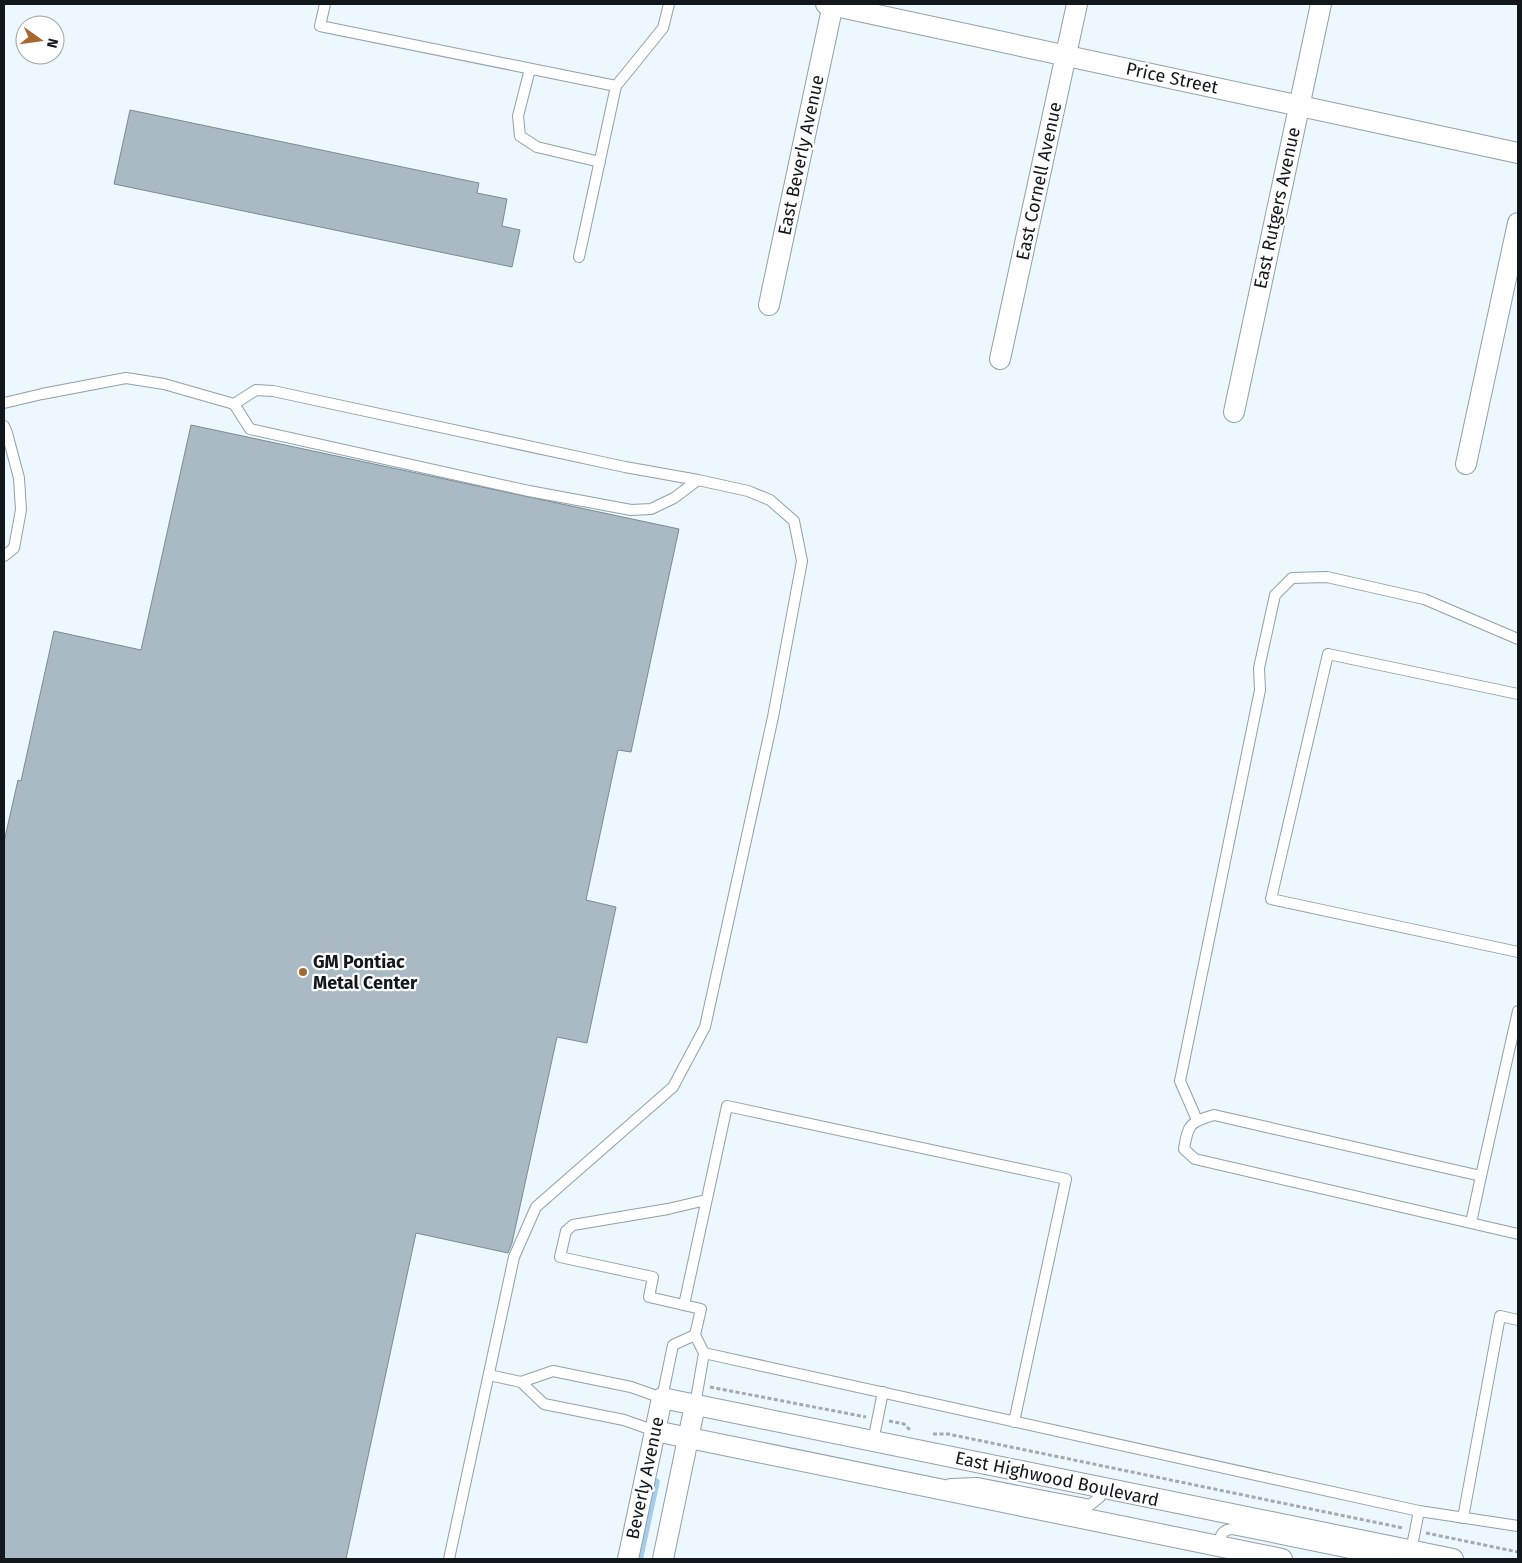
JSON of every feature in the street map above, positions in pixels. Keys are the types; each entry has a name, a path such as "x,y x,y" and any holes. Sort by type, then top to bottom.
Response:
{"street":[{"name":"Price Street","path":"831,4 1518,153"},
{"name":"East Beverly Avenue","path":"769,306 831,4"},
{"name":"East Cornell Avenue","path":"1000,359 1077,4"},
{"name":"East Rutgers Avenue","path":"1234,412 1321,4"},
{"path":"1466,464 1518,222"},
{"name":"East Highwood Boulevard","path":"662,1398 1453,1559"},
{"name":"Beverly Avenue","path":"628,1559 662,1398"},
{"name":"Beverly Avenue","path":"663,1559 695,1405"},
{"name":"East Highwood Boulevard","path":"655,1431 1282,1559"}],"lane":[{"path":"325,4 320,26 616,86"},
{"path":"579,257 616,86 663,28 666,4"},
{"path":"530,69 518,116 520,136 537,147 600,162"},
{"path":"4,403 126,378 164,384 234,404 250,430 529,491 631,510 650,509 674,498 698,480"},
{"path":"234,404 256,390 273,391 626,467 748,491 770,500 794,522 802,561 773,717 706,1027 673,1086 536,1207 514,1257 449,1559"},
{"path":"4,426 8,433 19,478 21,510 14,548 4,556"},
{"path":"1197,1120 1180,1081 1260,690 1259,668 1275,596 1292,578 1327,577 1424,599 1518,639"},
{"path":"1518,694 1328,654 1271,899 1518,952"},
{"path":"1471,1223 1518,1011"},
{"path":"684,1305 727,1106 1066,1179 1014,1422"},
{"path":"1482,1176 1214,1115 1197,1120 1187,1130 1184,1149 1195,1160 1518,1234"},
{"path":"695,1405 704,1353 695,1335 701,1309 649,1297 653,1277 560,1258 566,1231 573,1225 668,1209 706,1200"},
{"path":"1463,1518 1500,1316 1518,1320"},
{"path":"521,1382 553,1370 631,1387 662,1398 673,1345 695,1335"},
{"path":"704,1353 1419,1511 1518,1526"},
{"path":"489,1375 521,1382 544,1404 624,1420 655,1431"},
{"path":"872,1441 883,1392"},
{"path":"919,1485 977,1483 1090,1505 1100,1497 1102,1488"},
{"path":"1218,1546 1222,1533 1228,1529 1233,1529 1370,1557 1411,1551 1419,1511"}],"path":[{"path":"712,1387 904,1424 910,1430"},
{"path":"928,1434 948,1434 1518,1552"}],"shaded area":[{"path":"657,1478 660,1481 643,1559 639,1559 655,1480"}],"building":[{"path":"130,110 479,183 477,193 507,199 502,226 520,230 512,267 114,184"},
{"name":"GM Pontiac Metal Center","path":"191,425 679,529 631,752 618,750 586,900 616,907 587,1043 557,1037 512,1243 508,1253 416,1233 346,1559 4,1559 4,842 18,780 21,781 54,631 141,650"}],"place":[{"name":"GM Pontiac Metal Center","path":"303,972"}]}
